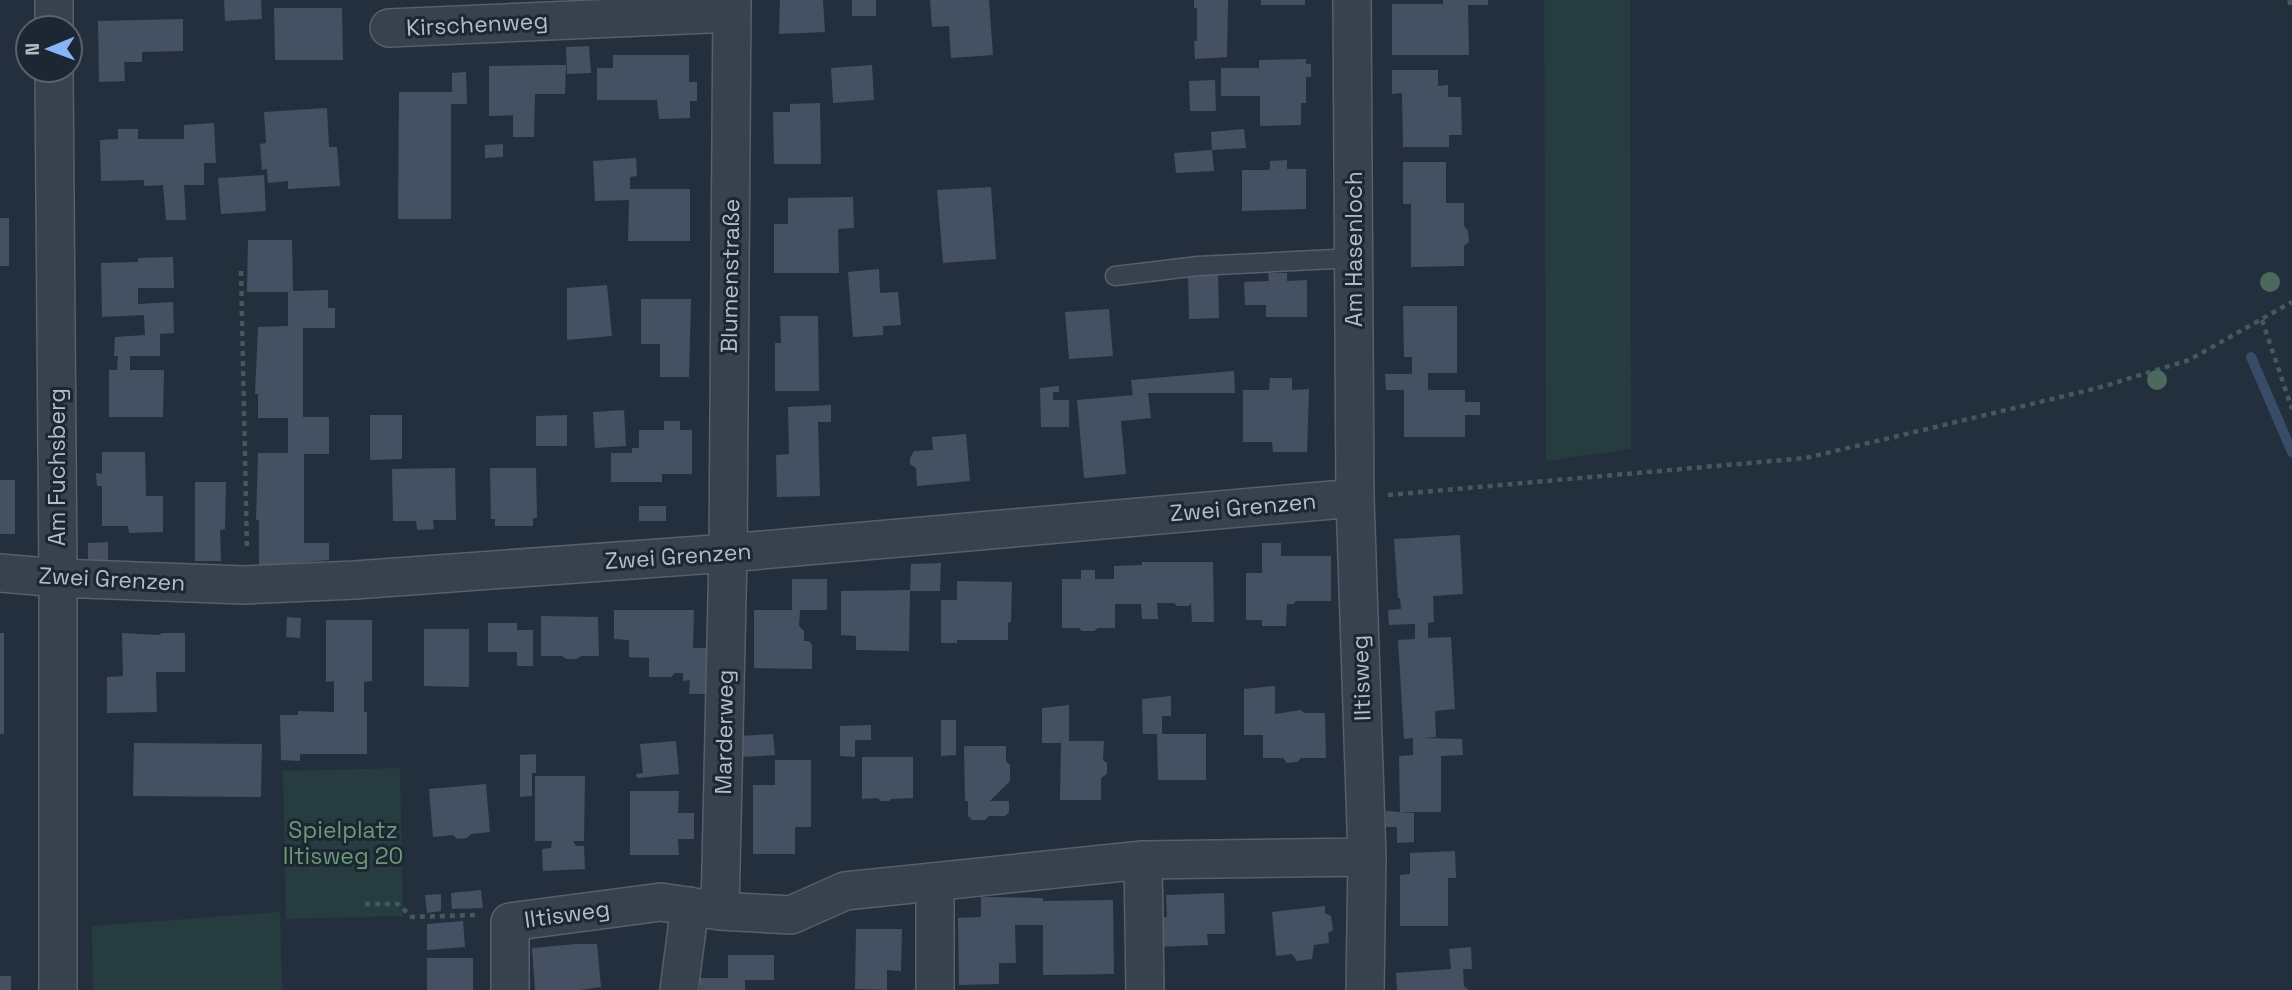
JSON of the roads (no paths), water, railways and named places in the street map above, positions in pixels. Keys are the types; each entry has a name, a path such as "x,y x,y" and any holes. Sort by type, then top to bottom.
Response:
{"street":[{"name":"Am Hasenloch","path":"1352,0 1355,498"},
{"name":"Kirschenweg","path":"389,28 732,6"},
{"name":"Blumenstraße","path":"728,553 732,6"},
{"name":"Am Fuchsberg","path":"54,84 58,990"},
{"name":"Zwei Grenzen","path":"0,573 58,578 243,585 355,580 728,553 1355,498"},
{"name":"Iltisweg","path":"1355,498 1367,858 1365,990"},
{"name":"Marderweg","path":"705,909 728,553"},
{"name":"Iltisweg","path":"510,990 510,922 661,902 705,909 791,915 845,891 1143,860 1367,858"},
{"path":"1143,860 1145,990"},
{"path":"935,883 935,990"},
{"path":"679,990 705,909"}],"lane":[{"path":"1115,276 1199,266 1354,258"}],"waterway":[{"path":"2251,357 2292,452"}],"park label":[{"name":"Spielplatz Iltisweg 20","path":"343,843"}]}
